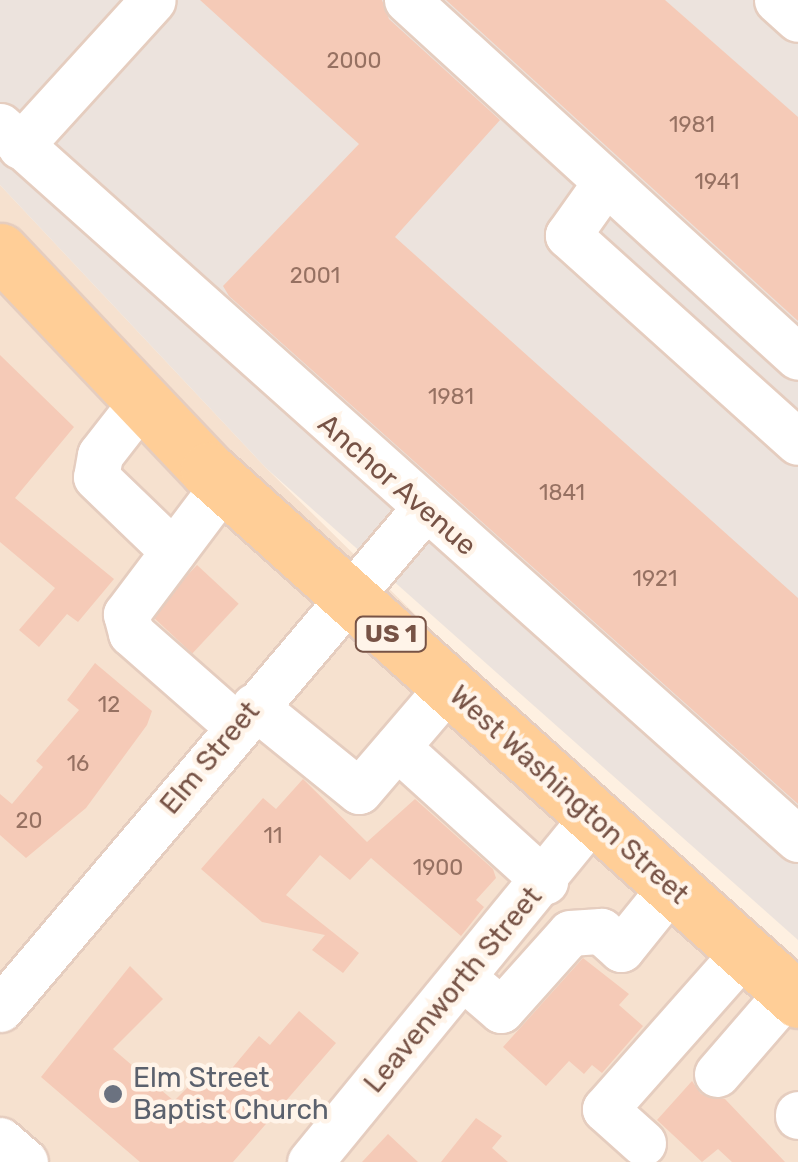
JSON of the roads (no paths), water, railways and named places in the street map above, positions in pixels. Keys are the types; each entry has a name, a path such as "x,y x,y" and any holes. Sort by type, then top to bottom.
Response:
{"main road":[{"name":"West Washington Street","path":"0,250 224,484 793,995"}],"street":[{"path":"10,136 153,0"},
{"path":"407,0 798,356"},
{"path":"777,0 798,18"},
{"name":"Anchor Avenue","path":"10,136 424,509 798,838"},
{"path":"606,182 568,235 798,442"},
{"path":"142,401 100,456 96,477 173,551"},
{"path":"224,484 126,614 131,633 245,716 359,791 448,686"},
{"name":"Elm Street","path":"0,1009 424,509"},
{"path":"396,746 545,881"},
{"name":"Leavenworth Street","path":"310,1162 466,980 593,816"},
{"path":"466,980 502,1010 570,932 601,931 620,949 671,887"},
{"path":"642,1143 605,1110 743,952"},
{"path":"717,1074 793,995"},
{"path":"0,1140 25,1162"}],"place":[{"name":"Elm Street Baptist Church","path":"113,1094"}]}
